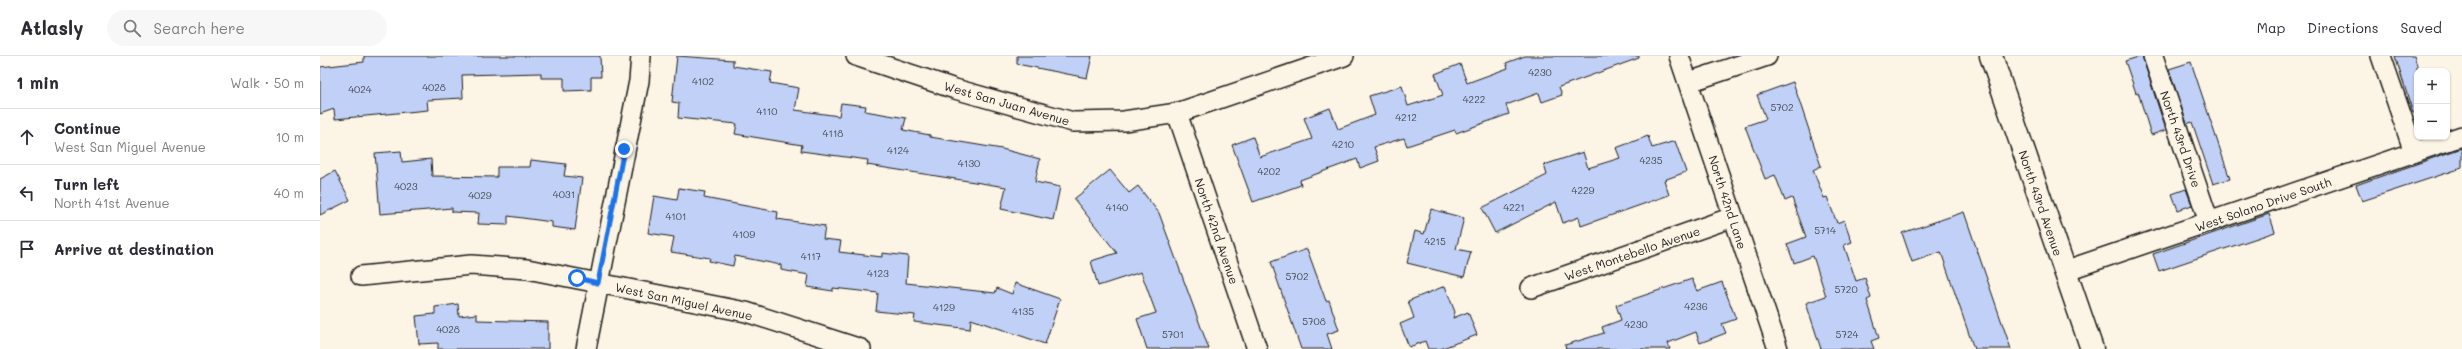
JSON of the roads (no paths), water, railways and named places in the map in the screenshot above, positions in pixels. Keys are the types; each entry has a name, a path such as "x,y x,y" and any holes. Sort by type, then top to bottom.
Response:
{"main road":[{"name":"North 43rd Avenue","path":"1991,56 2092,349"}],"street":[{"path":"586,349 639,81 641,56"},
{"name":"West San Juan Avenue","path":"856,56 955,89 1073,122 1124,122 1177,113 1344,56"},
{"name":"North 42nd Lane","path":"1679,56 1778,349"},
{"path":"1689,82 1767,56"},
{"name":"North 43rd Drive","path":"2153,56 2209,222"},
{"path":"2381,56 2414,152"},
{"name":"North 42nd Avenue","path":"1177,113 1257,349"},
{"name":"West Solano Drive South","path":"2064,271 2462,136"},
{"name":"West Montebello Avenue","path":"1531,288 1733,217"},
{"name":"West San Miguel Avenue","path":"361,276 471,265 527,269 746,312 861,349"}]}
